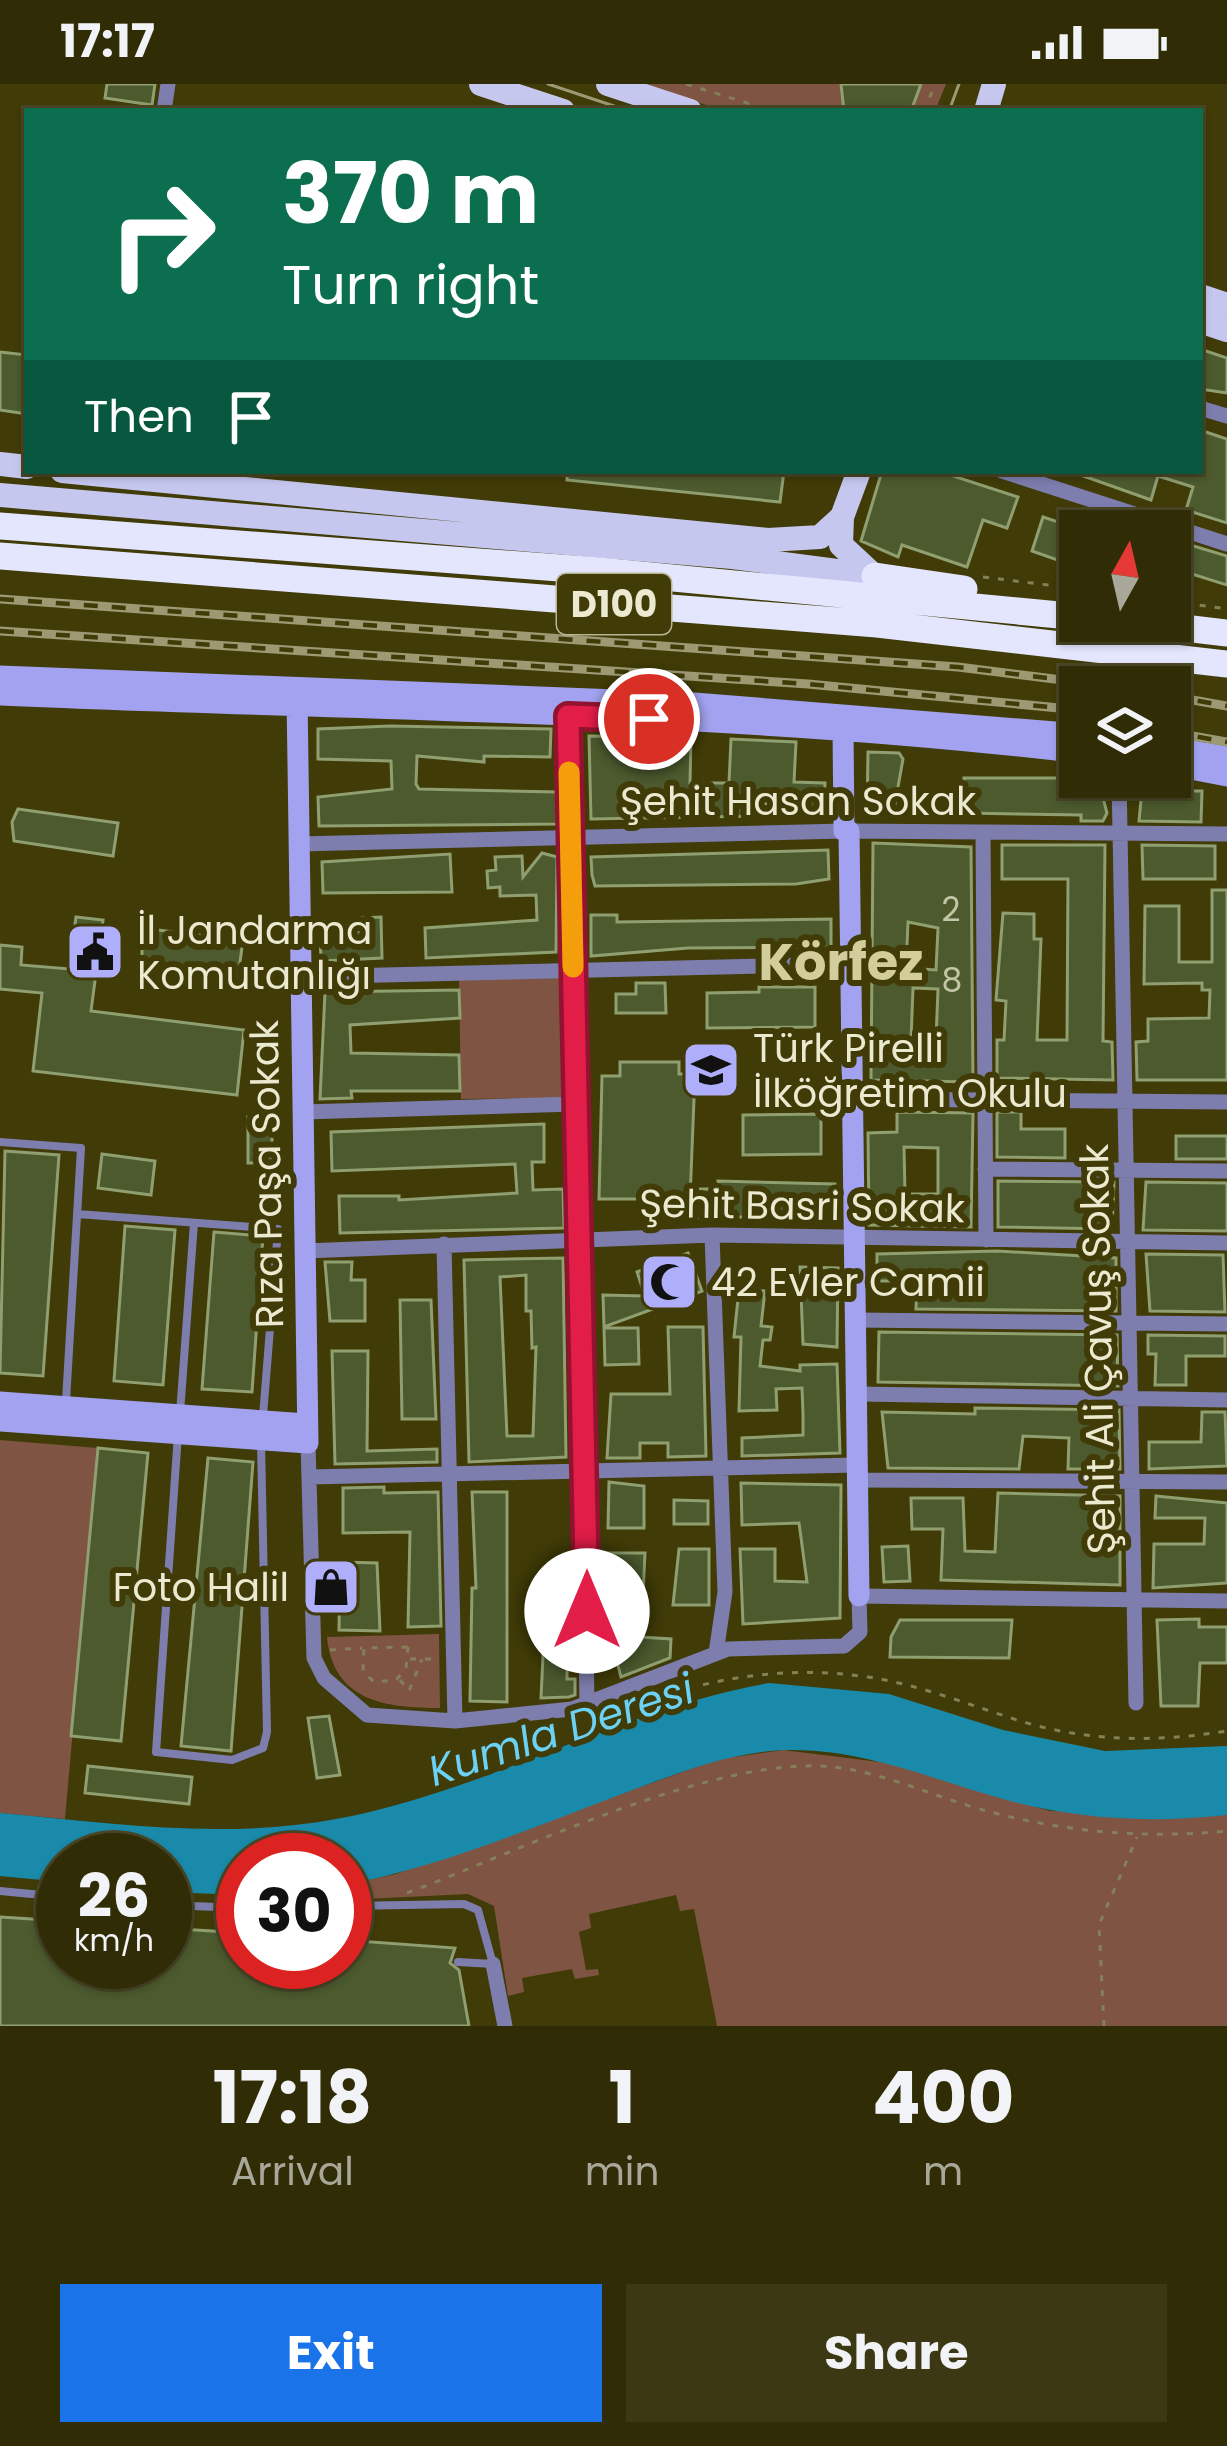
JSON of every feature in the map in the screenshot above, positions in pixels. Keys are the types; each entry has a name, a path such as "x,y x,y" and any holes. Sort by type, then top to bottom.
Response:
{"highway":[{"name":"D100","path":"0,526 1059,611"},
{"name":"D100","path":"0,556 877,624 1227,664"},
{"path":"875,575 1059,609"},
{"path":"1191,624 1227,632"}],"main road":[{"path":"481,84 554,108"},
{"path":"608,84 681,108"},
{"path":"115,474 802,541 820,537 842,517"},
{"path":"858,474 842,517 841,545 848,557 875,575"},
{"path":"0,495 732,557 875,575"},
{"path":"587,520 732,557"},
{"path":"0,676 568,716 843,730 1059,751"},
{"path":"0,695 297,697 837,711 1059,732"},
{"name":"Rıza Paşa Sokak","path":"297,697 308,1433"},
{"path":"843,730 860,1597"},
{"path":"1191,751 1227,758"},
{"path":"1191,769 1227,776"},
{"path":"0,1402 65,1417"},
{"path":"0,1420 65,1417 308,1433"}],"street":[{"path":"1011,474 1227,544"},
{"path":"568,716 587,1702"},
{"name":"Şehit Ali Çavuş Sokak","path":"1120,798 1136,1702"},
{"name":"Şehit Hasan Sokak","path":"298,844 846,831 1227,833"},
{"path":"983,832 986,1240"},
{"path":"300,976 850,964"},
{"path":"852,1099 1227,1102"},
{"path":"302,1112 576,1104"},
{"path":"985,1168 1227,1171"},
{"path":"712,1235 725,1592 716,1653"},
{"name":"Şehit Basri Sokak","path":"304,1250 712,1235 1227,1243"},
{"path":"444,1244 453,1474 455,1721"},
{"path":"856,1320 1227,1324"},
{"path":"856,1394 1227,1400"},
{"path":"308,1433 313,1650 324,1678 368,1715 455,1721 552,1713 742,1646 837,1648 855,1641 860,1597 1227,1601"},
{"path":"309,1477 719,1470 1227,1482"},
{"path":"493,1964 505,2026"}],"lane":[{"path":"0,1142 82,1148 65,1417"},
{"path":"77,1214 278,1229 262,1432 267,1732 262,1748 232,1760 156,1752 194,1223"},
{"path":"0,1891 36,1894"},
{"path":"373,1905 464,1904 478,1910 493,1964 458,1962"}],"path":[{"path":"686,84 763,108"},
{"path":"1191,612 1227,609"},
{"path":"313,1650 364,1648 408,1647 399,1678 381,1684 368,1677 360,1663 364,1648"},
{"path":"408,1659 455,1658"},
{"path":"399,1678 409,1691 422,1659"},
{"path":"617,1712 724,1676 796,1671 907,1685 1088,1736 1132,1740 1227,1731"},
{"path":"373,1905 718,1777 771,1768 836,1768 1044,1825 1138,1835 1227,1831"},
{"path":"1104,2026 1099,1925 1138,1835"}],"shaded area":[{"path":"643,84 946,84 936,108 715,108"},
{"path":"565,976 567,1098 461,1099 459,978"},
{"path":"0,1440 98,1448 65,1819 0,1813"},
{"path":"439,1634 440,1708 383,1703 351,1688 331,1659 327,1637"},
{"path":"783,1750 888,1763 1050,1811 1227,1815 1227,2026 717,2026 694,1909 680,1911 676,1895 589,1914 591,1928 579,1932 586,1970 598,1969 599,1975 575,1979 572,1969 522,1978 524,1992 508,1996 494,1906 468,1894 372,1899 372,1879 719,1759"}],"water":[{"path":"769,1683 889,1694 1003,1730 1105,1751 1227,1746 1227,1815 1091,1816 1010,1801 874,1760 818,1751 766,1751 700,1766 515,1835 372,1879 372,1833 216,1833 216,1894 192,1893 192,1833 36,1833 36,1879 0,1876 0,1813 210,1829 336,1819 445,1790 713,1695"}],"building":[{"path":"107,84 155,84 152,105 105,98"},
{"path":"841,84 921,84 912,108 844,108"},
{"path":"1203,350 1227,358 1227,393 1203,389"},
{"path":"0,352 24,355 24,414 0,410"},
{"path":"1203,431 1227,439 1227,523 1186,510 1193,487 1158,476 1151,500 1078,474 1203,474"},
{"path":"567,474 784,474 780,502 567,480"},
{"path":"881,474 947,474 1018,497 1007,528 983,520 967,567 902,545 898,557 861,541"},
{"path":"1043,517 1059,522 1059,561 1032,551"},
{"path":"1191,545 1227,556 1227,585 1191,574"},
{"path":"318,729 551,729 550,757 484,756 484,762 417,756 416,784 419,789 557,792 558,824 319,826 318,797 392,789 391,761 318,759"},
{"path":"589,736 691,737 690,783 729,783 731,739 796,742 794,782 825,783 824,814 795,813 795,805 753,803 753,816 591,819"},
{"path":"868,752 899,753 903,759 893,815 867,814"},
{"path":"964,778 1059,778 1059,798 1103,798 1107,813 1103,821 1081,821 1081,815 964,813"},
{"path":"1191,791 1202,791 1201,822 1139,821 1141,798 1191,798"},
{"name":"İl Jandarma Komutanlığı","path":"18,809 118,823 113,856 14,841 12,822"},
{"path":"873,843 971,847 973,1082 871,1080","holes":["908,922 938,928 936,970 906,968","913,988 938,989 936,1040 911,1040"]},
{"path":"1002,845 1105,845 1103,1041 1112,1042 1113,1080 997,1078 997,1040 1004,1040 1006,1001 996,1000 1003,913 1034,914 1034,939 1041,939 1037,1040 1067,1040 1068,879 1002,879"},
{"path":"1142,845 1215,846 1215,879 1143,879"},
{"path":"828,850 829,879 796,884 595,886 592,875 591,857"},
{"path":"542,853 557,857 556,952 426,958 425,928 537,920 536,895 500,896 500,887 488,888 487,871 496,870 495,857 522,856 523,877"},
{"path":"450,854 452,892 323,893 322,862"},
{"path":"1212,890 1227,890 1227,1080 1137,1080 1136,1042 1148,1041 1148,1019 1209,1018 1210,990 1202,990 1202,983 1144,984 1145,906 1179,906 1179,962 1212,962"},
{"path":"591,915 617,915 617,922 831,919 831,947 688,948 591,956"},
{"path":"76,917 103,920 91,1011 244,1030 237,1095 33,1071 42,993 0,989 0,945 22,947 21,965 69,969"},
{"path":"381,917 382,958 321,961 320,932 360,931 360,918"},
{"path":"208,920 245,925 238,977 142,964 142,928 206,936"},
{"path":"636,983 665,983 666,1013 616,1013 616,994 636,994"},
{"path":"759,987 815,987 815,1027 707,1028 707,993 759,992"},
{"path":"459,990 460,1018 350,1025 351,1053 459,1055 460,1091 351,1091 352,1098 320,1099 325,992"},
{"path":"620,1062 679,1062 679,1074 695,1074 690,1199 599,1199 602,1076 620,1076"},
{"path":"897,1112 973,1113 971,1227 869,1225 868,1133 897,1132","holes":["904,1147 938,1148 938,1194 905,1194"]},
{"path":"997,1112 1021,1112 1021,1129 1065,1129 1065,1158 997,1157"},
{"path":"821,1114 821,1154 743,1155 743,1115"},
{"path":"248,1117 272,1117 272,1163 248,1163"},
{"path":"544,1124 544,1162 532,1162 533,1190 563,1189 564,1228 340,1233 339,1196 399,1196 399,1200 517,1193 515,1164 332,1171 331,1132"},
{"path":"1176,1136 1227,1136 1227,1159 1176,1159"},
{"path":"5,1151 59,1155 43,1376 0,1373"},
{"path":"102,1154 155,1161 151,1195 98,1188"},
{"path":"718,1181 835,1184 836,1215 695,1218 695,1189 719,1189"},
{"path":"998,1181 1114,1182 1112,1229 998,1227"},
{"path":"1146,1182 1227,1183 1227,1231 1143,1230"},
{"path":"125,1226 175,1230 163,1385 114,1381"},
{"path":"214,1232 263,1236 252,1392 202,1389"},
{"path":"997,1251 1116,1258 1116,1311 916,1309 917,1281 877,1281 877,1254"},
{"name":"42 Evler Camii","path":"688,1253 702,1291 604,1327 603,1295 645,1296 637,1272"},
{"path":"1146,1254 1223,1255 1225,1312 1150,1311"},
{"path":"563,1258 566,1457 469,1462 464,1260","holes":["526,1275 526,1311 531,1311 532,1348 536,1347 533,1436 507,1436 500,1277"]},
{"path":"325,1262 352,1262 351,1280 365,1280 365,1321 330,1321"},
{"path":"800,1267 838,1268 837,1347 803,1344"},
{"path":"739,1289 765,1291 761,1326 772,1327 770,1340 763,1340 760,1366 800,1371 800,1365 837,1364 840,1453 742,1456 742,1438 803,1435 803,1414 802,1388 776,1389 777,1410 739,1411 741,1337 734,1337"},
{"path":"400,1300 431,1300 436,1419 402,1419"},
{"path":"668,1327 703,1327 706,1456 668,1457 668,1443 640,1443 640,1458 607,1458 611,1394 670,1394"},
{"path":"604,1328 638,1328 639,1364 605,1365"},
{"path":"879,1332 1117,1335 1118,1386 878,1382"},
{"path":"1148,1335 1225,1336 1225,1356 1186,1356 1186,1385 1155,1385 1156,1354 1148,1354"},
{"path":"332,1351 368,1351 367,1451 437,1449 437,1462 335,1464"},
{"path":"975,1408 1119,1410 1120,1469 1068,1469 1069,1438 1023,1436 1019,1469 888,1468 882,1412 975,1414"},
{"path":"1202,1412 1225,1412 1227,1466 1149,1469 1149,1442 1201,1442"},
{"path":"98,1448 148,1453 121,1741 71,1736"},
{"path":"208,1458 253,1462 231,1751 181,1746"},
{"path":"609,1482 644,1486 644,1528 608,1528"},
{"path":"741,1483 841,1485 840,1618 743,1624 740,1549 775,1549 775,1581 807,1582 799,1523 742,1525"},
{"path":"384,1487 384,1493 438,1492 441,1626 408,1627 410,1532 343,1533 343,1488"},
{"path":"472,1492 507,1492 507,1702 470,1701 472,1588 476,1588"},
{"path":"998,1493 1120,1496 1120,1585 941,1580 943,1529 912,1529 911,1498 963,1498 965,1551 995,1552"},
{"path":"1156,1496 1227,1503 1227,1583 1153,1588 1154,1544 1204,1544 1205,1518 1155,1518"},
{"path":"674,1500 708,1501 708,1524 674,1524"},
{"path":"908,1546 910,1581 884,1582 882,1547"},
{"path":"679,1549 709,1549 709,1605 673,1605"},
{"path":"607,1553 645,1553 641,1637 671,1639 670,1658 621,1677 614,1650 615,1624 609,1624"},
{"path":"340,1562 377,1563 380,1631 339,1630"},
{"path":"534,1586 568,1586 567,1679 575,1679 575,1695 541,1698 543,1656 540,1625 534,1625"},
{"path":"1199,1619 1199,1627 1227,1627 1227,1663 1200,1663 1198,1706 1161,1706 1157,1620"},
{"path":"900,1620 1012,1620 1009,1658 890,1657 891,1637"},
{"path":"329,1716 340,1775 317,1778 308,1718"},
{"path":"88,1766 192,1777 189,1804 85,1793"},
{"path":"0,1917 36,1919 36,1989 192,1989 192,1930 216,1931 216,1989 372,1989 372,1942 455,1948 450,1963 459,1970 469,2026 0,2026"}],"tram line":[{"path":"548,84 620,108"},
{"path":"950,108 959,84"}],"railway":[{"path":"0,599 958,667 1059,680"},
{"path":"0,631 808,684 1059,708"},
{"path":"1191,700 1227,706"},
{"path":"1191,736 1227,742"}],"slow traffic":[{"path":"569,772 573,967"}],"place":[{"name":"İl Jandarma Komutanlığı","path":"95,952"},
{"name":"Türk Pirelli İlköğretim Okulu","path":"711,1070"},
{"name":"42 Evler Camii","path":"669,1282"},
{"name":"Foto Halil","path":"331,1587"}],"district":[{"name":"Körfez","path":"841,962"}],"route":[{"path":"587,1611 568,716 649,719"}],"water label":[{"name":"Kumla Deresi","path":"561,1730"}]}
